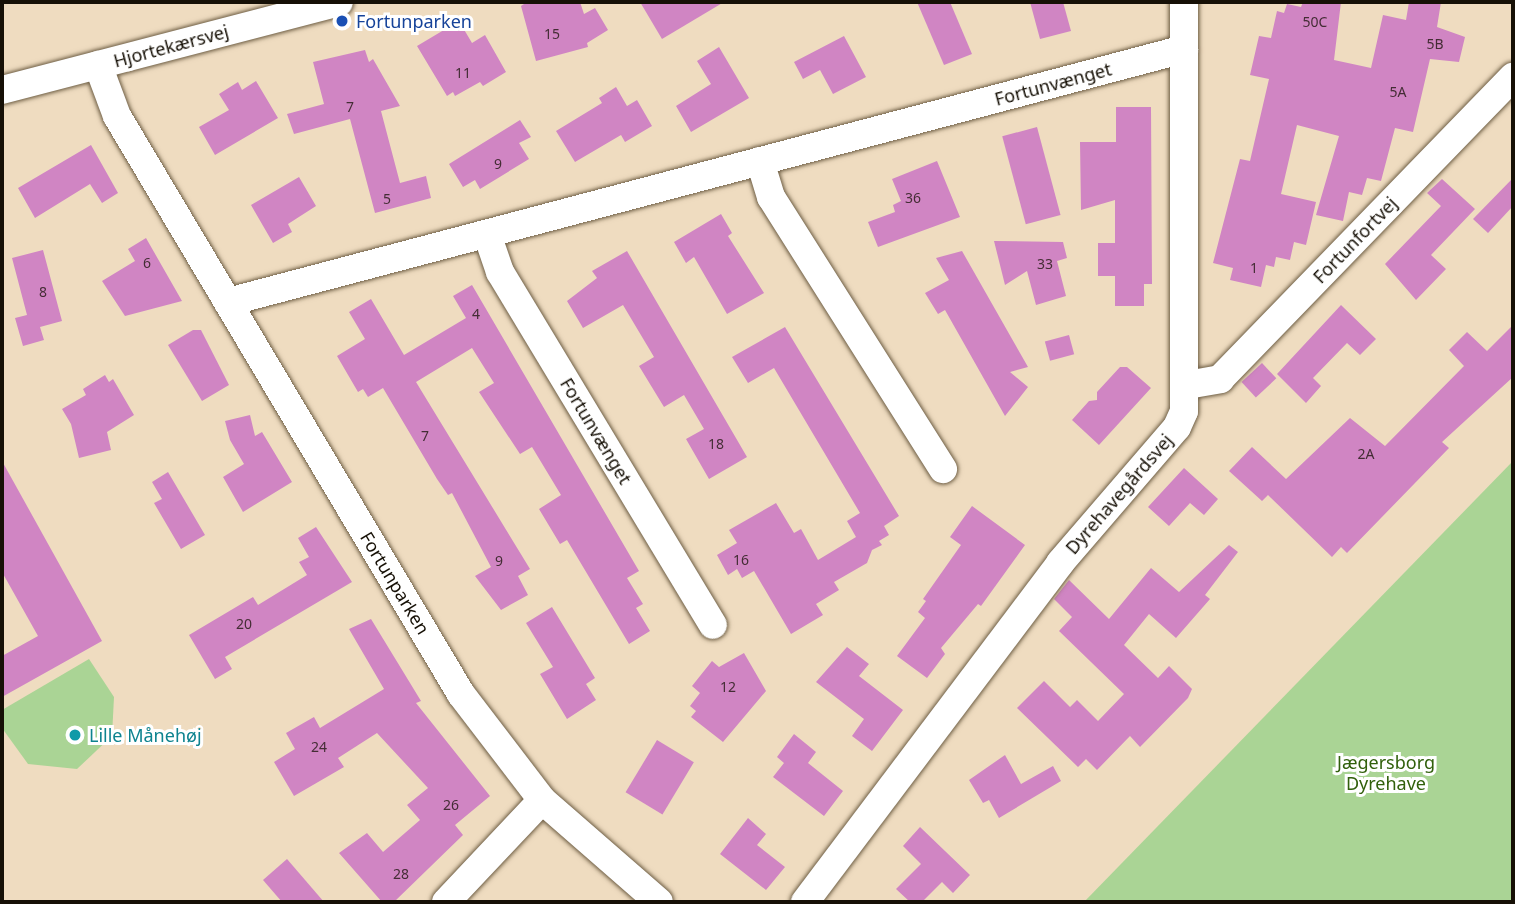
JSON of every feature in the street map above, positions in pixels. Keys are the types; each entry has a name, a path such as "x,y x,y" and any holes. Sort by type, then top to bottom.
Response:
{"street":[{"name":"Hjortekærsvej","path":"2,90 340,2"},
{"name":"Dyrehavegårdsvej","path":"805,902 1060,563 1177,427 1187,385 1184,2"},
{"name":"Fortunvænget","path":"228,302 1184,50"},
{"name":"Fortunparken","path":"98,65 117,116 461,694 541,800 659,902"},
{"name":"Fortunfortvej","path":"1187,385 1220,379 1513,78"},
{"path":"760,161 771,197 943,469"},
{"name":"Fortunvænget","path":"487,234 500,272 713,625"},
{"path":"446,902 541,800"}],"green space":[{"name":"Jægersborg Dyrehave","path":"1513,461 1513,902 1084,902"},
{"path":"89,659 114,697 112,736 77,769 28,764 2,728 2,710"}],"building":[{"path":"527,2 580,2 584,14 595,8 608,30 587,43 588,47 536,61 521,6"},
{"path":"640,2 724,2 662,39"},
{"path":"917,2 950,2 972,54 944,65"},
{"path":"1030,2 1063,2 1071,31 1040,39"},
{"path":"1303,2 1341,2 1334,60 1371,68 1383,15 1406,20 1409,2 1441,2 1437,27 1465,37 1459,62 1430,59 1413,132 1395,128 1381,181 1367,178 1362,195 1349,192 1343,221 1316,215 1339,136 1297,125 1281,194 1316,202 1306,245 1294,242 1290,260 1276,257 1274,267 1266,265 1261,287 1230,280 1233,268 1213,263 1240,159 1250,161 1269,79 1250,75 1259,36 1271,38 1277,11 1284,13 1287,4 1301,7"},
{"path":"459,21 472,43 485,35 506,72 483,86 480,82 455,96 453,92 447,96 417,46"},
{"path":"844,36 866,77 833,94 820,70 803,79 794,62"},
{"path":"719,47 749,98 691,132 676,106 711,84 697,61"},
{"path":"365,50 369,62 373,59 400,106 381,111 400,183 426,176 431,198 375,213 350,119 294,134 287,114 324,104 313,62"},
{"path":"256,81 278,118 215,155 199,127 229,110 219,94 238,82 242,90"},
{"path":"616,87 627,106 637,100 652,126 625,142 621,135 575,162 556,131 602,103 599,98"},
{"path":"1116,107 1151,107 1152,284 1144,284 1144,306 1115,306 1115,276 1098,276 1098,243 1115,243 1115,200 1081,210 1080,142 1116,142"},
{"path":"520,120 531,137 519,143 529,159 480,189 475,180 463,187 449,164"},
{"path":"1037,127 1061,215 1026,224 1002,136"},
{"path":"91,145 118,193 102,203 90,184 35,218 18,188"},
{"path":"937,161 960,217 878,247 868,222 895,212 893,205 901,201 892,179"},
{"path":"299,177 316,206 288,224 292,232 273,243 251,205"},
{"path":"1513,178 1513,206 1488,233 1473,219"},
{"path":"1442,179 1475,209 1431,255 1446,269 1416,300 1385,264 1441,206 1427,193"},
{"path":"721,214 732,233 728,236 764,293 727,314 694,257 686,263 674,242"},
{"path":"146,238 182,301 125,316 102,281 135,261 128,249"},
{"path":"994,241 1063,242 1067,258 1057,261 1066,296 1036,305 1027,271 1005,285"},
{"path":"43,250 62,321 40,327 44,340 23,346 15,318 27,315 12,258"},
{"path":"627,251 747,457 709,479 686,439 704,429 684,395 664,407 639,366 654,357 623,305 583,328 567,301 597,278 592,271"},
{"path":"962,251 1028,367 1010,372 1028,387 1005,416 945,310 938,314 925,293 949,280 936,258"},
{"path":"472,285 639,571 627,578 643,604 636,608 650,631 629,644 567,540 560,544 539,509 561,495 532,447 520,454 479,392 494,383 472,348 416,382 530,569 518,576 528,595 501,610 475,576 491,567 452,493 448,495 437,479 383,388 368,397 363,389 358,392 337,356 365,339 349,312 371,299 404,355 466,318 453,296"},
{"path":"1341,305 1376,339 1360,355 1347,343 1313,378 1321,386 1306,403 1277,374"},
{"path":"1513,325 1513,377 1442,442 1449,448 1347,553 1341,547 1332,557 1268,495 1262,501 1229,471 1252,447 1286,479 1350,418 1385,446 1464,366 1449,350 1467,332 1487,351"},
{"path":"785,327 899,516 884,526 889,535 879,541 882,545 872,550 867,563 834,582 839,590 816,604 823,615 791,634 754,571 742,578 737,569 728,575 717,555 737,543 729,530 776,503 794,533 801,529 818,560 856,537 847,521 860,513 774,368 748,383 732,357"},
{"path":"193,330 201,330 229,385 202,401 168,345"},
{"path":"1069,335 1074,354 1050,361 1045,341"},
{"path":"1262,363 1276,378 1256,397 1242,382"},
{"path":"1120,367 1127,367 1151,388 1099,445 1072,420 1089,401 1097,400 1097,392"},
{"path":"105,375 109,382 113,379 134,415 107,432 111,450 79,458 71,424 62,409 86,395 83,389"},
{"path":"250,415 255,436 262,432 292,482 243,512 223,477 244,464 230,440 225,421"},
{"path":"2,461 102,641 2,697 2,656 38,636 2,572"},
{"path":"1184,468 1218,499 1204,515 1190,503 1169,526 1148,507"},
{"path":"168,472 205,535 181,549 154,503 162,499 152,482"},
{"path":"972,506 1025,545 981,606 978,604 941,648 945,654 927,678 897,656 925,618 918,612 926,601 923,599 961,545 950,537"},
{"path":"316,527 352,582 225,657 232,669 215,679 189,635 253,597 258,605 307,575 299,562 309,557 298,538"},
{"path":"1229,545 1238,552 1205,595 1210,599 1176,638 1149,614 1124,645 1158,678 1169,666 1192,689 1188,698 1140,747 1130,736 1097,770 1086,759 1078,767 1017,708 1044,681 1070,707 1077,700 1098,721 1124,694 1059,631 1072,617 1054,599 1069,580 1109,619 1151,568 1179,592"},
{"path":"552,607 595,678 586,684 596,700 567,719 540,674 553,667 526,623"},
{"path":"371,619 421,701 416,703 490,796 455,825 463,835 394,902 382,902 339,853 367,833 383,852 420,820 407,805 428,788 377,733 338,758 344,767 294,796 274,762 295,749 286,733 314,717 320,728 384,689 349,629"},
{"path":"847,647 869,664 859,676 903,710 872,751 852,736 864,719 816,682"},
{"path":"744,653 766,691 723,742 691,717 696,711 690,706 700,693 692,686 712,661 719,667"},
{"path":"794,734 816,752 808,763 843,791 824,816 773,777 784,763 777,757"},
{"path":"657,740 694,762 662,814 626,792"},
{"path":"1005,755 1021,784 1053,766 1061,781 999,818 989,800 983,803 969,780"},
{"path":"748,818 766,834 757,845 785,867 766,890 720,854"},
{"path":"920,827 970,875 953,893 942,882 922,902 910,902 896,889 921,864 903,846"},
{"path":"287,859 324,902 282,902 263,880"}],"place":[{"name":"Fortunparken","path":"342,21"},
{"name":"Lille Månehøj","path":"75,735"}]}
